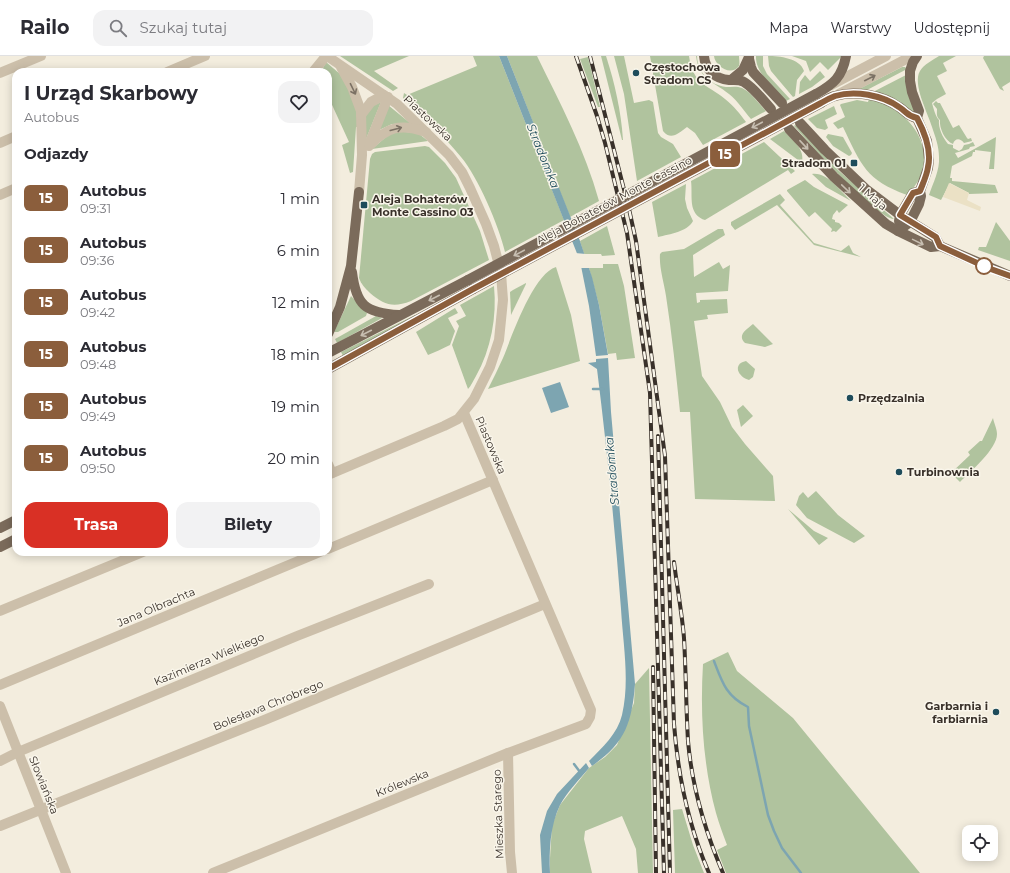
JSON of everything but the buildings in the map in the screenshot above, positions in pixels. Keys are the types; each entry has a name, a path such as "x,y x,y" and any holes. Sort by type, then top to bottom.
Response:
{"main road":[{"path":"704,56 705,64 711,72 719,78 739,80 747,85 771,109"},
{"path":"829,87 843,70 846,56"},
{"path":"898,231 910,222 919,204 921,196 920,191 928,168 929,155 927,141 917,118 919,112 910,81 910,71 917,56"},
{"path":"731,80 743,70 749,58"},
{"path":"749,58 750,67 782,103"},
{"name":"Aleja Bohaterów Monte Cassino","path":"332,367 470,285 818,98 829,87"},
{"path":"835,96 861,93 881,98 899,106 910,116 917,118"},
{"name":"Aleja Bohaterów Monte Cassino","path":"818,98 835,96"},
{"name":"1 Maja","path":"800,123 825,150 867,190 910,222 936,237 940,246"},
{"name":"1 Maja","path":"789,129 855,197 886,224 931,247 940,246 988,268 1010,276"},
{"path":"898,231 900,215 913,193 920,191"},
{"path":"332,325 340,307 351,266 359,192"},
{"path":"351,266 355,294 364,305 376,312 401,315"},
{"name":"Aleja Bohaterów Monte Cassino","path":"332,351 401,315 470,285"},
{"path":"0,528 12,522"},
{"path":"0,547 12,541"}],"street":[{"path":"12,68 41,56"},
{"path":"176,68 205,56"},
{"path":"316,68 326,56"},
{"name":"Piastowska","path":"326,56 386,96 428,133 455,162 470,188 491,236 499,261 501,273 503,300 499,340 490,367 474,399 464,413 591,710"},
{"name":"Aleja Bohaterów Monte Cassino","path":"829,87 886,56"},
{"name":"Aleja Bohaterów Monte Cassino","path":"835,96 912,56"},
{"path":"340,65 357,99 361,115 362,155 359,192"},
{"path":"0,73 12,68"},
{"path":"361,115 371,102 386,96"},
{"name":"Piastowska","path":"362,155 369,146 386,96"},
{"path":"369,146 378,136 395,128 411,128 428,133"},
{"path":"0,143 12,138"},
{"path":"0,195 12,190"},
{"path":"332,470 444,426 458,419 464,413"},
{"path":"332,547 493,480"},
{"path":"0,611 132,556"},
{"name":"Jana Olbrachta","path":"0,685 310,556"},
{"name":"Kazimierza Wielkiego","path":"0,761 18,752 268,648 429,584"},
{"name":"Bolesława Chrobrego","path":"0,826 545,604"},
{"name":"Słowiańska","path":"0,706 66,873"},
{"name":"Królewska","path":"213,873 508,753 586,724 590,717 591,710"},
{"name":"Mieszka Starego","path":"508,753 510,852 512,873"}],"green space":[{"path":"340,56 409,56 374,71 398,88 393,91"},
{"path":"473,56 499,56 564,220 505,252 498,229 487,202 468,166 448,142 403,98 404,93 407,95 477,66"},
{"path":"507,56 537,56 587,163 599,201 570,217"},
{"path":"601,56 606,56 612,77 619,108 623,140 622,140"},
{"path":"614,56 624,56 634,103 649,100 653,102 658,133 661,137 673,144 681,157 637,181 624,94"},
{"path":"650,56 689,56 691,66 697,78 737,110 746,122 703,145 695,133 687,127 681,132 672,136 666,134 663,131"},
{"path":"696,56 702,72 698,64"},
{"path":"714,56 739,56 739,66 732,70 724,69 717,63"},
{"path":"756,56 763,56 763,66 767,74 790,99 786,101 762,75"},
{"path":"768,56 789,59 798,63 802,67 804,71 797,80 795,96 793,97 771,71"},
{"path":"792,56 842,56 828,70 820,62 810,72 806,61"},
{"path":"939,56 956,56 943,63 947,71 937,76 946,94 932,103 939,120 941,133 946,142 953,145 953,148 959,151 964,145 973,142 975,146 955,153 958,158 996,137 994,169 989,169 991,152 975,150 972,156 952,166 950,178 952,178 952,181 995,185 998,193 969,194 950,183 941,200 929,195 937,172 939,153 936,138 919,91 918,77 924,66"},
{"path":"984,56 1010,56 1010,82 1002,87 1004,91 1000,89 983,58"},
{"path":"588,57 600,107 598,107 580,59"},
{"path":"326,62 340,74 355,98 358,127 356,127 353,172 350,173 342,145 349,142 332,105 332,68 323,68"},
{"path":"902,67 907,69 867,90 859,89"},
{"path":"820,71 825,77 812,87 799,94 800,82 805,75 810,81"},
{"path":"906,75 916,114 873,92"},
{"path":"710,81 720,86 742,88 752,95 766,111 751,119 732,97"},
{"path":"869,98 885,104 899,113 911,124 919,137 924,151 924,166 918,181 907,195 893,189 873,177 860,161 843,127 838,129 833,123 845,117 840,105 841,104 857,100 868,102"},
{"path":"936,101 940,103 953,128 959,125 967,138 971,138 972,141 964,143 958,139 953,144 947,140 942,130 940,120 937,116 937,109 933,104"},
{"path":"381,102 364,144 366,115 370,107"},
{"path":"388,105 410,123 392,124 377,131"},
{"path":"834,106 837,114 825,120 828,128 825,130 817,128 808,119"},
{"path":"795,125 838,170 894,219 885,215 858,194 813,148 794,126"},
{"path":"393,131 418,133 428,141 372,149"},
{"path":"784,131 800,149 802,153 802,163 770,139"},
{"path":"828,134 843,137 852,153 851,155 849,156 833,146 826,137"},
{"path":"764,142 795,171 791,174 788,170 705,220 699,217 693,209 691,181"},
{"path":"425,146 429,147 445,163 456,178 480,231 489,260 411,301 394,305 384,303 370,293 359,278 370,159 372,154 375,152"},
{"path":"812,174 818,174 828,179 851,201 826,187"},
{"path":"805,180 814,187 848,205 839,213 837,210 833,215 832,219 842,226 836,232 831,232 832,229 815,212 809,217 787,191"},
{"path":"686,184 685,199 693,221 687,228 673,234 658,237 652,202"},
{"path":"780,194 785,200 780,205 814,243 841,251 849,245 853,253 861,257 814,245 777,205 735,230 731,225 731,222"},
{"path":"996,222 1010,241 1010,261 978,250 979,247 986,247"},
{"path":"607,226 615,255 602,256 601,254 584,254 580,241"},
{"path":"718,229 723,229 725,235 693,255 694,277 719,262 723,269 730,265 728,291 696,293 697,303 700,302 700,300 727,299 728,313 707,315 708,319 694,321 702,376 720,402 732,427 773,476 775,501 695,499 690,412 680,412 660,254 662,252 684,249"},
{"path":"603,264 618,264 624,286 635,358 617,360 616,353 608,354 599,305 589,268 603,268"},
{"path":"556,267 571,315 580,361 488,389 531,293 547,272"},
{"path":"526,284 511,315 510,292"},
{"path":"494,286 494,321 489,344 481,366 468,389 452,345 459,326 456,321 466,316 460,305"},
{"path":"351,296 367,313 366,316 338,332 334,332"},
{"path":"455,308 458,313 448,318 455,331 450,345 428,355 416,332"},
{"path":"415,315 416,316 343,356 341,352"},
{"path":"376,316 382,318 337,343 335,339"},
{"path":"753,324 773,344 765,347 745,343 742,335"},
{"path":"746,361 755,369 753,377 749,380 742,376 738,370 739,365"},
{"path":"743,405 753,416 741,427 737,410"},
{"path":"993,418 997,434 993,446 983,460 960,482 951,473 970,455 968,452 980,441 982,441"},
{"path":"816,491 838,515 865,536 854,543 807,518 796,505 799,496 803,492 808,498"},
{"path":"788,509 814,531 828,538 819,545"},
{"path":"728,652 737,671 793,718 920,873 726,873 717,850 727,845 716,813 705,758 702,720 702,683 703,664"},
{"path":"649,668 653,873 638,873 636,849 622,816 585,831 584,839 592,873 550,873 552,825 560,805 589,768 605,757 617,745 634,703 635,684"},
{"path":"682,809 693,845 704,873 675,873 673,810"}],"shaded area":[{"path":"949,183 969,193 967,200 981,207 980,211 943,197"}],"water":[{"name":"Stradomka","path":"499,56 507,56 580,241 592,277 599,305 608,355 596,356 589,306 580,261"},
{"name":"Stradomka","path":"608,358 611,412 635,684 632,710 625,731 612,749 592,766 589,761 609,740 620,722 626,689 619,579 604,429 597,369 588,363 596,362 596,359"},
{"path":"560,382 569,407 551,413 542,388"},
{"path":"586,763 589,768 573,786 560,805 552,830 550,873 542,873 540,835 547,811 557,794"}],"pier":[{"path":"575,253 586,254 591,268 579,268"}],"waterway":[{"path":"593,389 603,389"},
{"path":"714,661 722,682 726,688 735,698 748,707 749,726 768,815 782,848 801,873"},
{"path":"574,764 580,772"}],"railway":[{"path":"576,56 605,143 627,233 650,393 664,873"},
{"path":"590,56 636,241 665,456 674,724 678,762 685,800 695,837 709,873"},
{"path":"658,436 670,873"},
{"path":"674,562 684,638 687,728 690,758 700,808 710,841 723,873"},
{"path":"653,667 656,873"}],"bus line":[{"name":"15","path":"332,367 473,289 835,96 861,93 881,98 899,106 910,116 917,118 923,129 929,150 928,168 920,191 913,193 900,215 936,237 940,246 988,268 1010,276"}],"place":[{"name":"Częstochowa Stradom CS","path":"636,73"},
{"name":"Stradom 01","path":"854,163"},
{"name":"Aleja Bohaterów Monte Cassino 03","path":"364,205"},
{"name":"Przędzalnia","path":"850,398"},
{"name":"Turbinownia","path":"899,472"},
{"name":"Garbarnia i farbiarnia","path":"996,712"}]}
